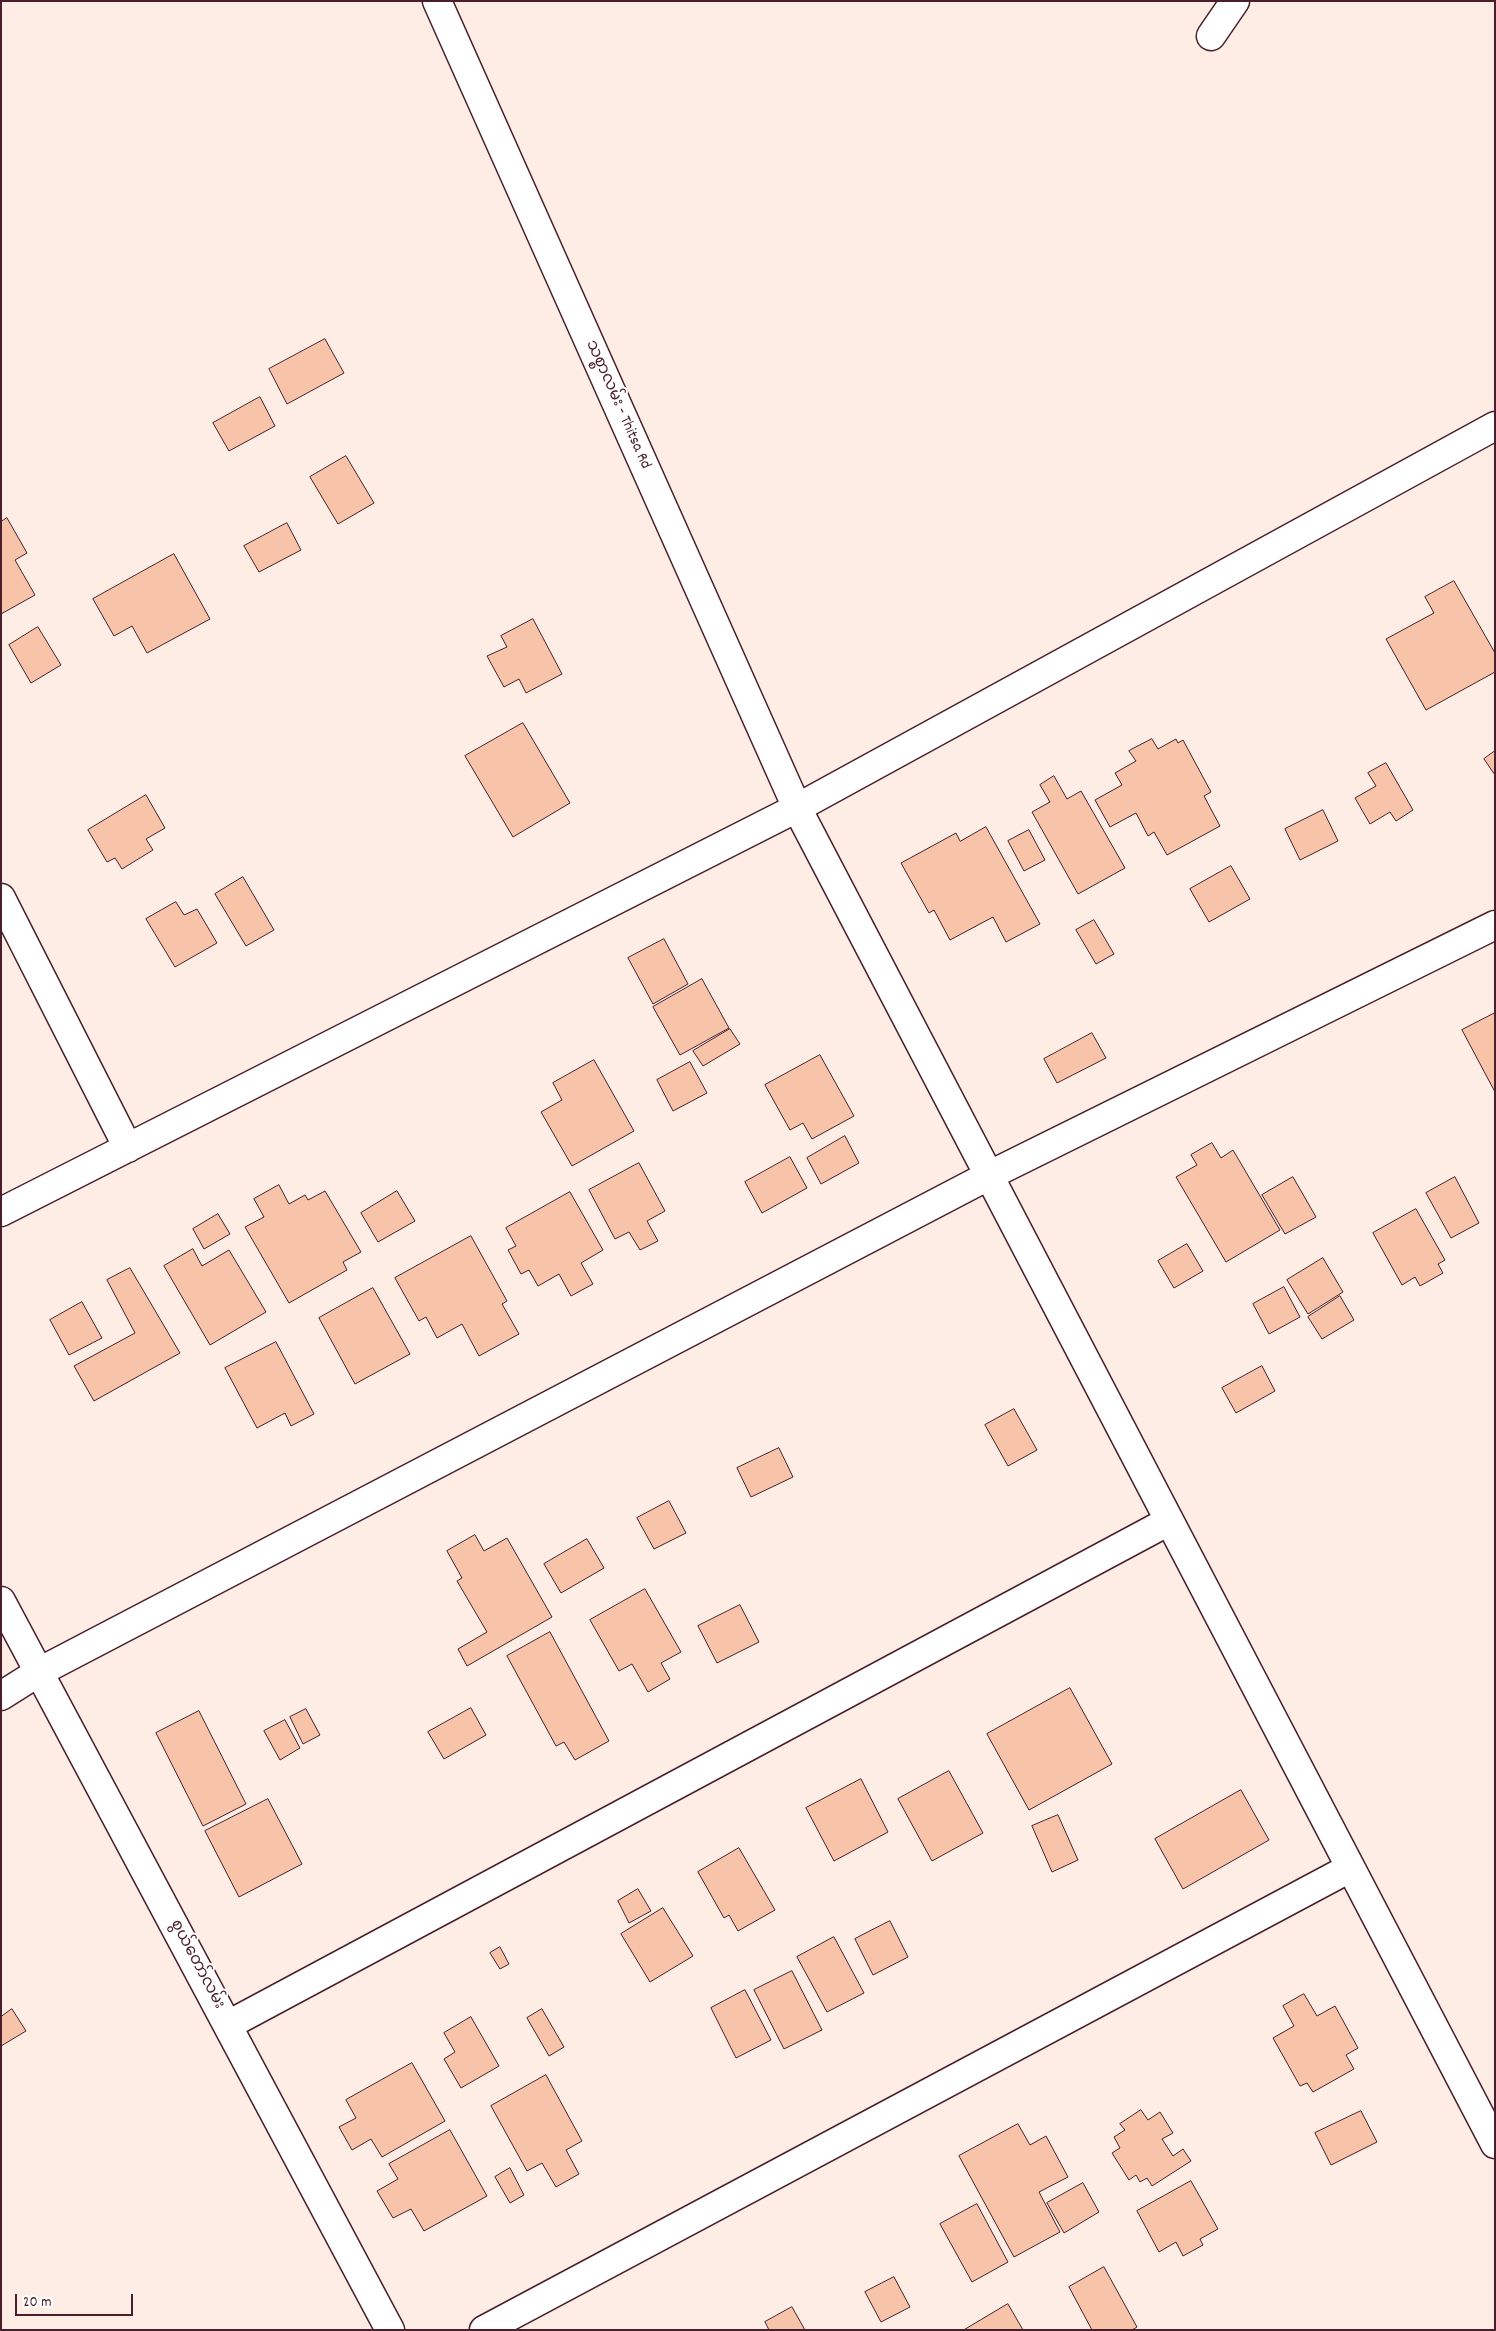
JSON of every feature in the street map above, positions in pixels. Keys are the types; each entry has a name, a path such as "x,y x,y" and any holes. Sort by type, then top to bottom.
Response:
{"street":[{"name":"သစ္စာလမ်း - Thitsa Rd","path":"437,1 797,808 1495,2144"},
{"path":"1211,36 1235,1"},
{"path":"1,1212 797,808 1495,426"},
{"path":"1,898 128,1148"},
{"path":"1,1696 39,1672 988,1176 1495,925"},
{"path":"228,2025 1170,1521"},
{"name":"စွယ်တော်လမ်း","path":"1,1601 390,2330"},
{"path":"484,2330 1350,1868"}],"building":[{"path":"325,339 344,373 287,404 269,369"},
{"path":"260,397 275,426 229,451 213,423"},
{"path":"346,456 374,503 338,524 310,477"},
{"path":"7,518 27,553 15,560 35,595 1,614 1,522"},
{"path":"287,523 301,550 259,572 244,546"},
{"path":"174,554 210,619 147,653 132,626 114,636 93,599"},
{"path":"1454,581 1495,653 1495,672 1426,710 1386,639 1434,613 1425,597"},
{"path":"533,619 562,674 526,693 519,679 504,687 487,656 507,647 501,636"},
{"path":"38,627 61,665 31,683 9,645"},
{"path":"523,723 570,803 513,837 465,756"},
{"path":"1152,739 1158,749 1176,739 1178,743 1183,740 1211,792 1204,796 1220,826 1167,855 1154,832 1148,836 1136,813 1110,827 1095,800 1122,785 1115,773 1136,761 1129,751"},
{"path":"1495,751 1495,775 1484,759"},
{"path":"1386,763 1413,810 1396,821 1390,812 1370,824 1355,798 1376,786 1368,773"},
{"path":"1054,776 1067,799 1081,791 1125,868 1078,894 1032,812 1050,802 1040,785"},
{"path":"146,795 165,828 146,839 153,850 122,869 115,858 107,862 88,830"},
{"path":"1323,810 1338,841 1300,860 1285,829"},
{"path":"986,827 1040,924 1006,942 993,917 950,940 934,910 929,913 901,863 956,833 960,841"},
{"path":"1029,830 1045,860 1024,871 1008,841"},
{"path":"1231,866 1250,899 1209,922 1190,889"},
{"path":"243,877 274,930 246,946 215,894"},
{"path":"176,902 184,915 197,909 217,943 175,967 146,919"},
{"path":"1094,920 1114,954 1096,964 1076,930"},
{"path":"664,939 688,984 653,1004 628,958"},
{"path":"702,979 729,1028 680,1055 653,1007"},
{"path":"1495,1013 1495,1092 1462,1030"},
{"path":"730,1029 740,1044 703,1066 693,1051"},
{"path":"1092,1033 1106,1058 1057,1083 1044,1059"},
{"path":"820,1055 854,1116 812,1139 803,1123 790,1130 765,1085"},
{"path":"594,1060 634,1131 572,1166 541,1112 562,1100 553,1083"},
{"path":"690,1062 707,1093 673,1111 657,1080"},
{"path":"845,1136 859,1163 821,1184 807,1158"},
{"path":"1212,1143 1221,1158 1233,1150 1280,1230 1226,1262 1176,1177 1197,1165 1191,1155"},
{"path":"790,1157 807,1188 762,1213 745,1182"},
{"path":"639,1163 665,1211 647,1221 658,1241 640,1250 629,1232 615,1239 589,1190"},
{"path":"1293,1177 1316,1217 1285,1234 1262,1195"},
{"path":"1455,1177 1479,1223 1451,1238 1426,1193"},
{"path":"279,1185 289,1204 305,1195 308,1200 325,1191 361,1252 343,1262 347,1270 289,1303 245,1227 264,1217 254,1199"},
{"path":"397,1191 415,1221 378,1242 361,1213"},
{"path":"570,1192 603,1250 581,1263 593,1284 571,1296 559,1274 538,1286 529,1270 521,1274 508,1250 516,1246 506,1228"},
{"path":"1416,1209 1445,1260 1438,1264 1443,1273 1420,1286 1415,1277 1402,1285 1373,1233"},
{"path":"218,1214 230,1234 204,1249 193,1229"},
{"path":"471,1236 507,1301 502,1304 519,1334 479,1356 462,1324 437,1338 426,1317 419,1321 395,1278"},
{"path":"1187,1244 1203,1271 1174,1288 1158,1261"},
{"path":"193,1249 202,1266 229,1250 266,1312 210,1345 164,1266"},
{"path":"1323,1258 1343,1292 1308,1314 1287,1280"},
{"path":"130,1268 180,1353 94,1401 74,1366 135,1333 107,1280"},
{"path":"1284,1287 1300,1317 1269,1334 1253,1304"},
{"path":"373,1288 410,1354 355,1384 319,1318"},
{"path":"1340,1296 1354,1320 1322,1339 1308,1317"},
{"path":"82,1302 102,1338 69,1355 50,1320"},
{"path":"276,1342 314,1414 291,1426 285,1413 257,1428 225,1368"},
{"path":"1262,1366 1275,1391 1236,1413 1222,1388"},
{"path":"1014,1409 1037,1450 1008,1466 985,1425"},
{"path":"779,1448 793,1477 751,1497 737,1468"},
{"path":"669,1501 686,1533 654,1549 637,1518"},
{"path":"475,1535 484,1551 507,1538 552,1617 467,1666 458,1649 487,1632 457,1581 462,1578 447,1551"},
{"path":"587,1539 604,1568 561,1593 544,1564"},
{"path":"645,1589 681,1652 661,1663 670,1679 648,1692 632,1664 619,1671 590,1620"},
{"path":"740,1605 759,1642 717,1663 698,1626"},
{"path":"550,1632 609,1741 575,1760 564,1742 556,1746 507,1656"},
{"path":"1070,1688 1112,1764 1029,1810 987,1734"},
{"path":"471,1708 486,1735 444,1759 428,1732"},
{"path":"306,1709 320,1735 303,1744 290,1717"},
{"path":"199,1711 246,1804 203,1826 156,1733"},
{"path":"285,1720 300,1748 280,1760 264,1731"},
{"path":"949,1771 983,1833 932,1861 898,1799"},
{"path":"861,1779 888,1832 834,1861 806,1808"},
{"path":"1241,1790 1269,1840 1183,1889 1155,1839"},
{"path":"268,1799 302,1864 239,1897 205,1831"},
{"path":"1058,1815 1078,1860 1052,1872 1032,1826"},
{"path":"739,1848 775,1910 738,1931 729,1915 724,1918 698,1872"},
{"path":"638,1889 651,1911 629,1923 618,1901"},
{"path":"663,1908 693,1956 650,1982 621,1934"},
{"path":"890,1921 908,1957 873,1975 855,1939"},
{"path":"834,1937 864,1993 827,2012 797,1957"},
{"path":"500,1947 509,1964 500,1969 490,1953"},
{"path":"792,1971 822,2030 784,2049 754,1990"},
{"path":"745,1990 771,2040 736,2058 711,2008"},
{"path":"1304,1994 1317,2016 1335,2006 1358,2048 1346,2055 1354,2069 1313,2092 1307,2083 1300,2086 1273,2038 1294,2026 1283,2006"},
{"path":"12,2009 26,2031 1,2046 1,2017"},
{"path":"542,2009 564,2047 549,2056 527,2018"},
{"path":"471,2017 499,2066 461,2088 444,2059 455,2052 444,2033"},
{"path":"412,2063 445,2121 382,2157 371,2139 352,2150 339,2127 356,2118 346,2100"},
{"path":"546,2075 582,2141 566,2150 579,2174 556,2187 542,2163 527,2171 491,2106"},
{"path":"1141,2110 1148,2120 1160,2112 1173,2133 1162,2139 1173,2156 1183,2149 1191,2161 1152,2186 1147,2178 1140,2182 1136,2175 1129,2180 1112,2153 1120,2148 1114,2137 1125,2130 1120,2124"},
{"path":"1361,2111 1377,2142 1331,2165 1315,2133"},
{"path":"1018,2124 1030,2145 1046,2136 1068,2177 1039,2192 1060,2232 1014,2257 959,2156"},
{"path":"450,2130 487,2196 424,2231 411,2209 393,2218 377,2191 398,2179 389,2164"},
{"path":"510,2168 524,2195 510,2203 495,2177"},
{"path":"1191,2181 1218,2229 1200,2239 1203,2245 1183,2256 1176,2242 1159,2252 1137,2211"},
{"path":"1083,2183 1099,2212 1064,2233 1047,2203"},
{"path":"977,2204 1008,2262 972,2282 940,2224"},
{"path":"1104,2267 1137,2327 1132,2330 1092,2330 1069,2287"},
{"path":"894,2277 910,2307 881,2322 865,2292"},
{"path":"1008,2304 1023,2330 964,2330"},
{"path":"792,2307 805,2330 769,2330 765,2322"}]}
